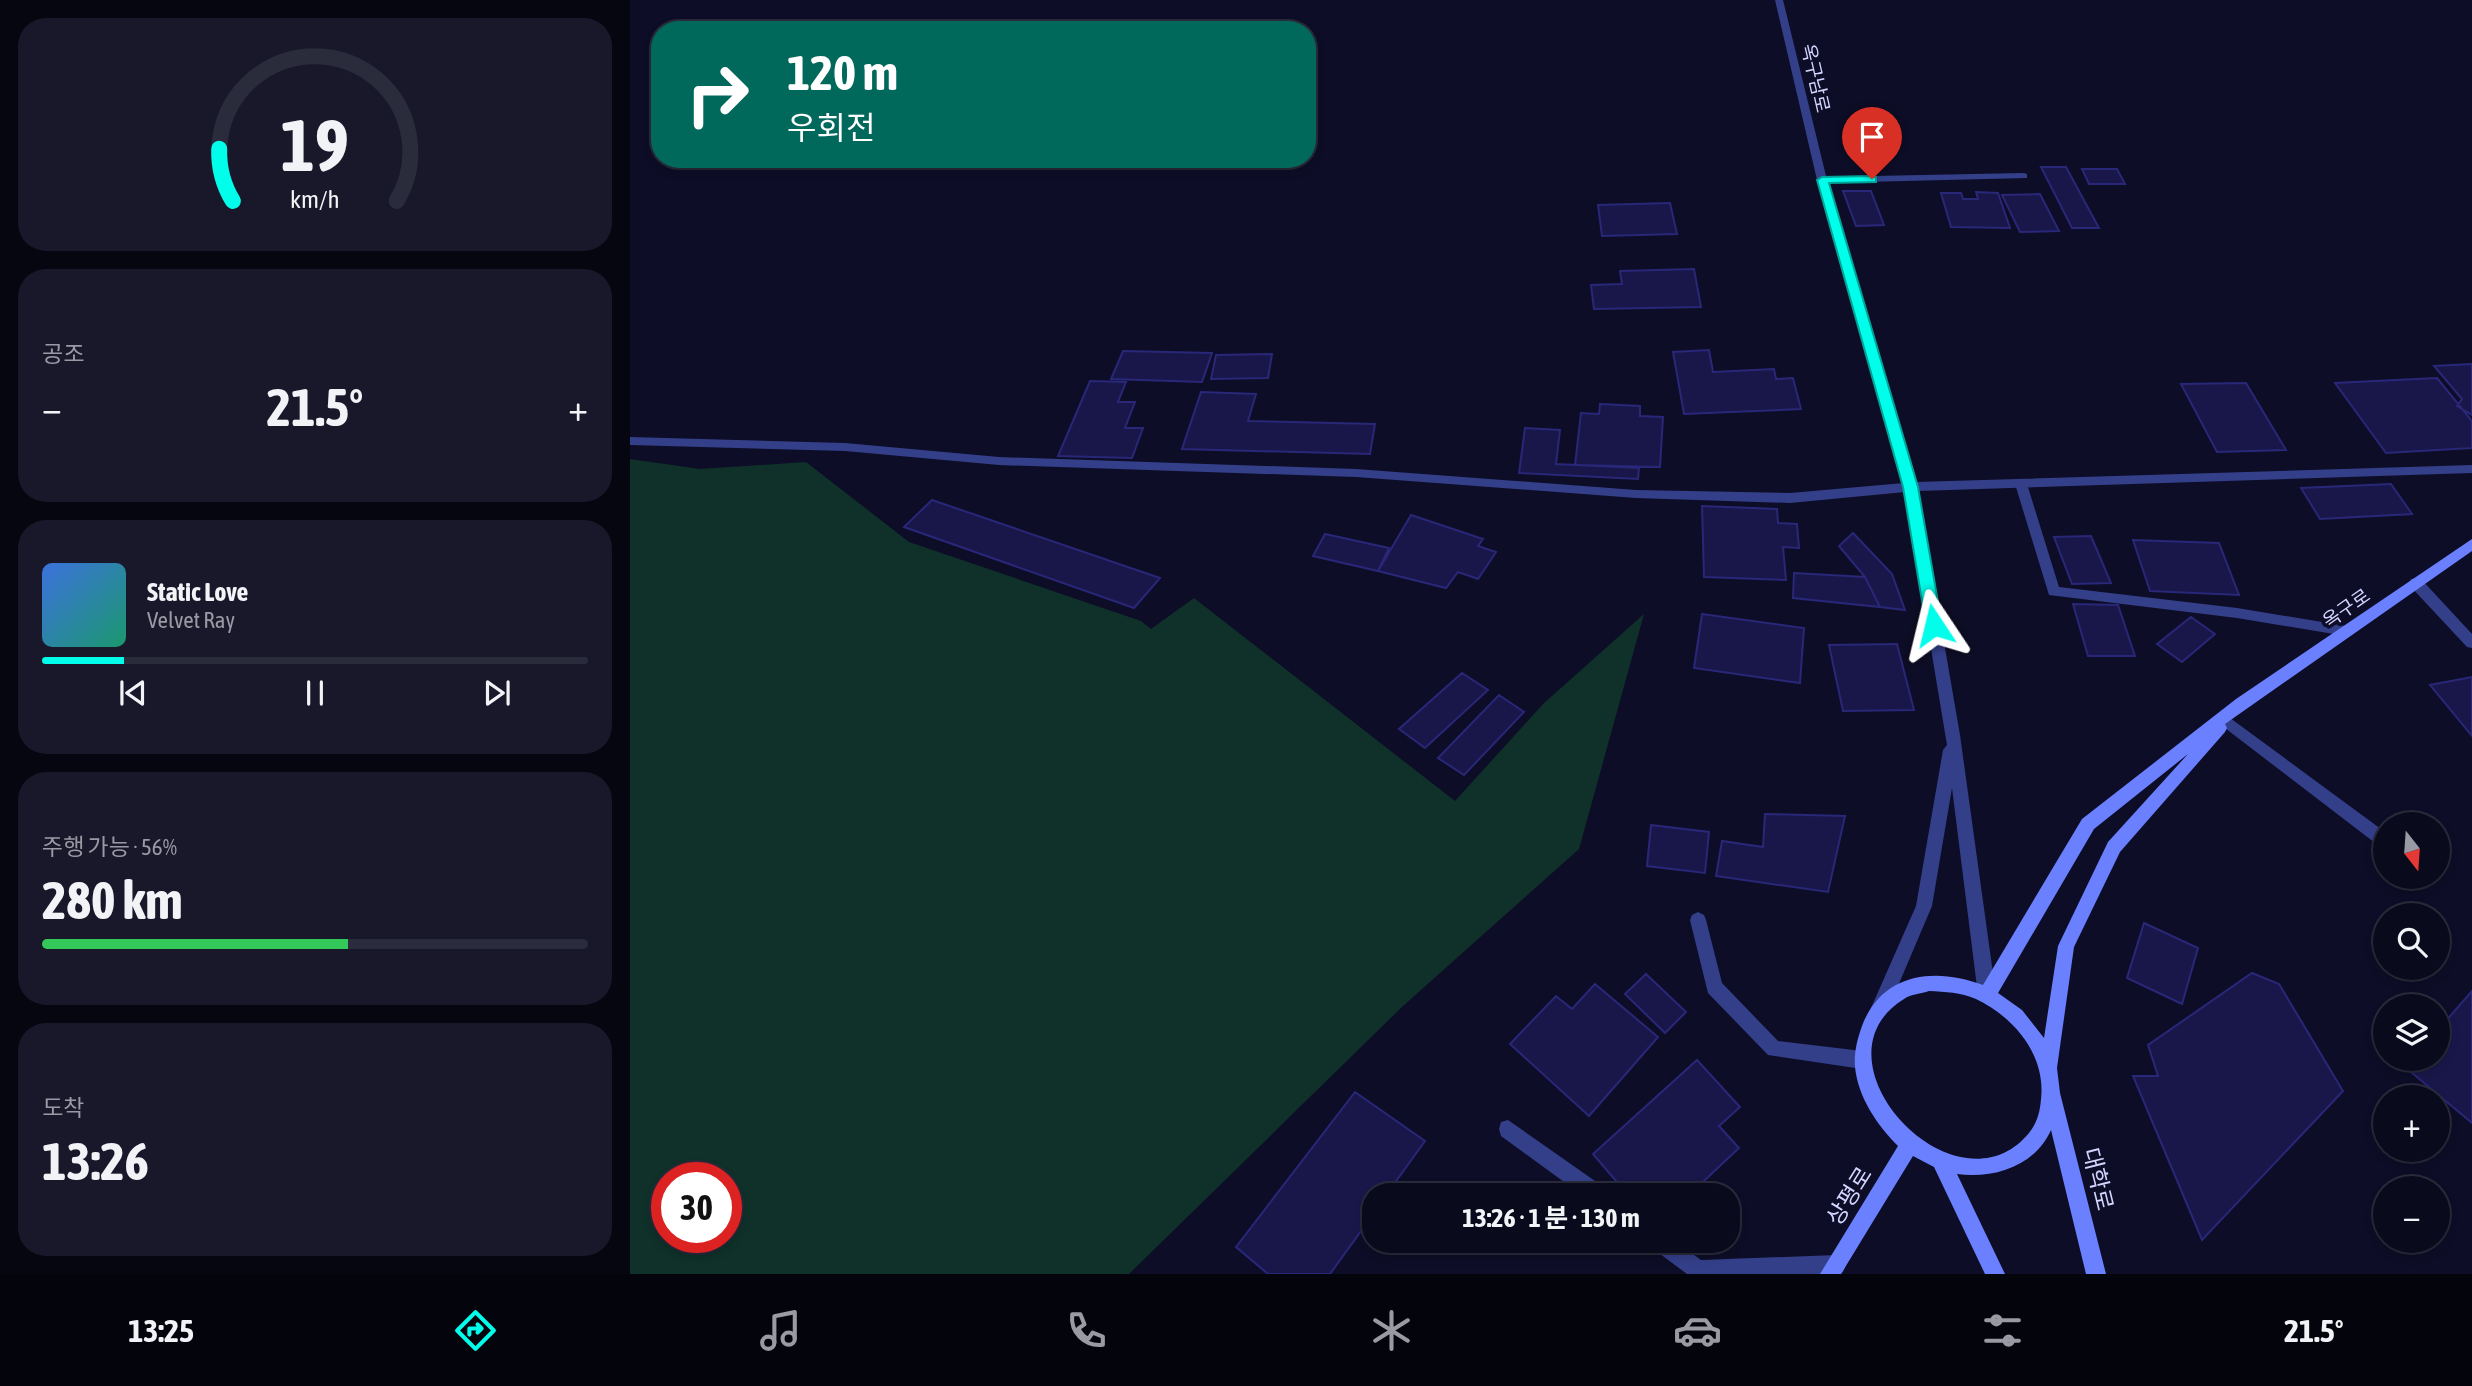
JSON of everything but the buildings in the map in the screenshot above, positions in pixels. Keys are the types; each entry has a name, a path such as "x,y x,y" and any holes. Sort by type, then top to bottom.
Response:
{"main road":[{"name":"옥구로","path":"2242,703 2472,544"},
{"path":"2049,1066 2035,1037 2014,1013 1987,995 1958,985 1929,983 1902,991 1880,1008 1867,1031 1863,1060 1869,1091 1885,1120 1910,1144 1941,1161 1974,1168 2004,1162 2030,1147 2046,1124 2052,1096 2049,1066 2066,946 2114,847 2242,703"},
{"path":"1987,995 2088,824 2242,703"},
{"name":"대학로","path":"2052,1096 2096,1274"},
{"name":"상평로","path":"1833,1270 1910,1144"},
{"path":"1941,1161 1995,1274"}],"street":[{"name":"옥구남로","path":"1779,0 1822,180 1911,487 1953,734 1987,995"},
{"path":"1822,180 2024,176"},
{"path":"630,441 845,447 999,461 1356,473 1636,494 1790,498 1911,487 2472,469"},
{"path":"2021,484 2054,591 2237,613 2346,631"},
{"path":"2416,583 2472,643"},
{"path":"2226,721 2373,832"},
{"path":"1880,1008 1924,906 1953,734"},
{"path":"1698,920 1714,987 1774,1049 1863,1060"},
{"path":"1508,1129 1582,1183"},
{"path":"1675,1253 1698,1270 1833,1270"}],"green space":[{"path":"630,459 700,469 806,462 909,542 1141,621 1151,629 1194,598 1455,801 1543,704 1644,614 1579,849 1403,1006 1129,1274 630,1274"}],"route":[{"path":"1872,179 1822,180 1911,487 1934,625"}]}
